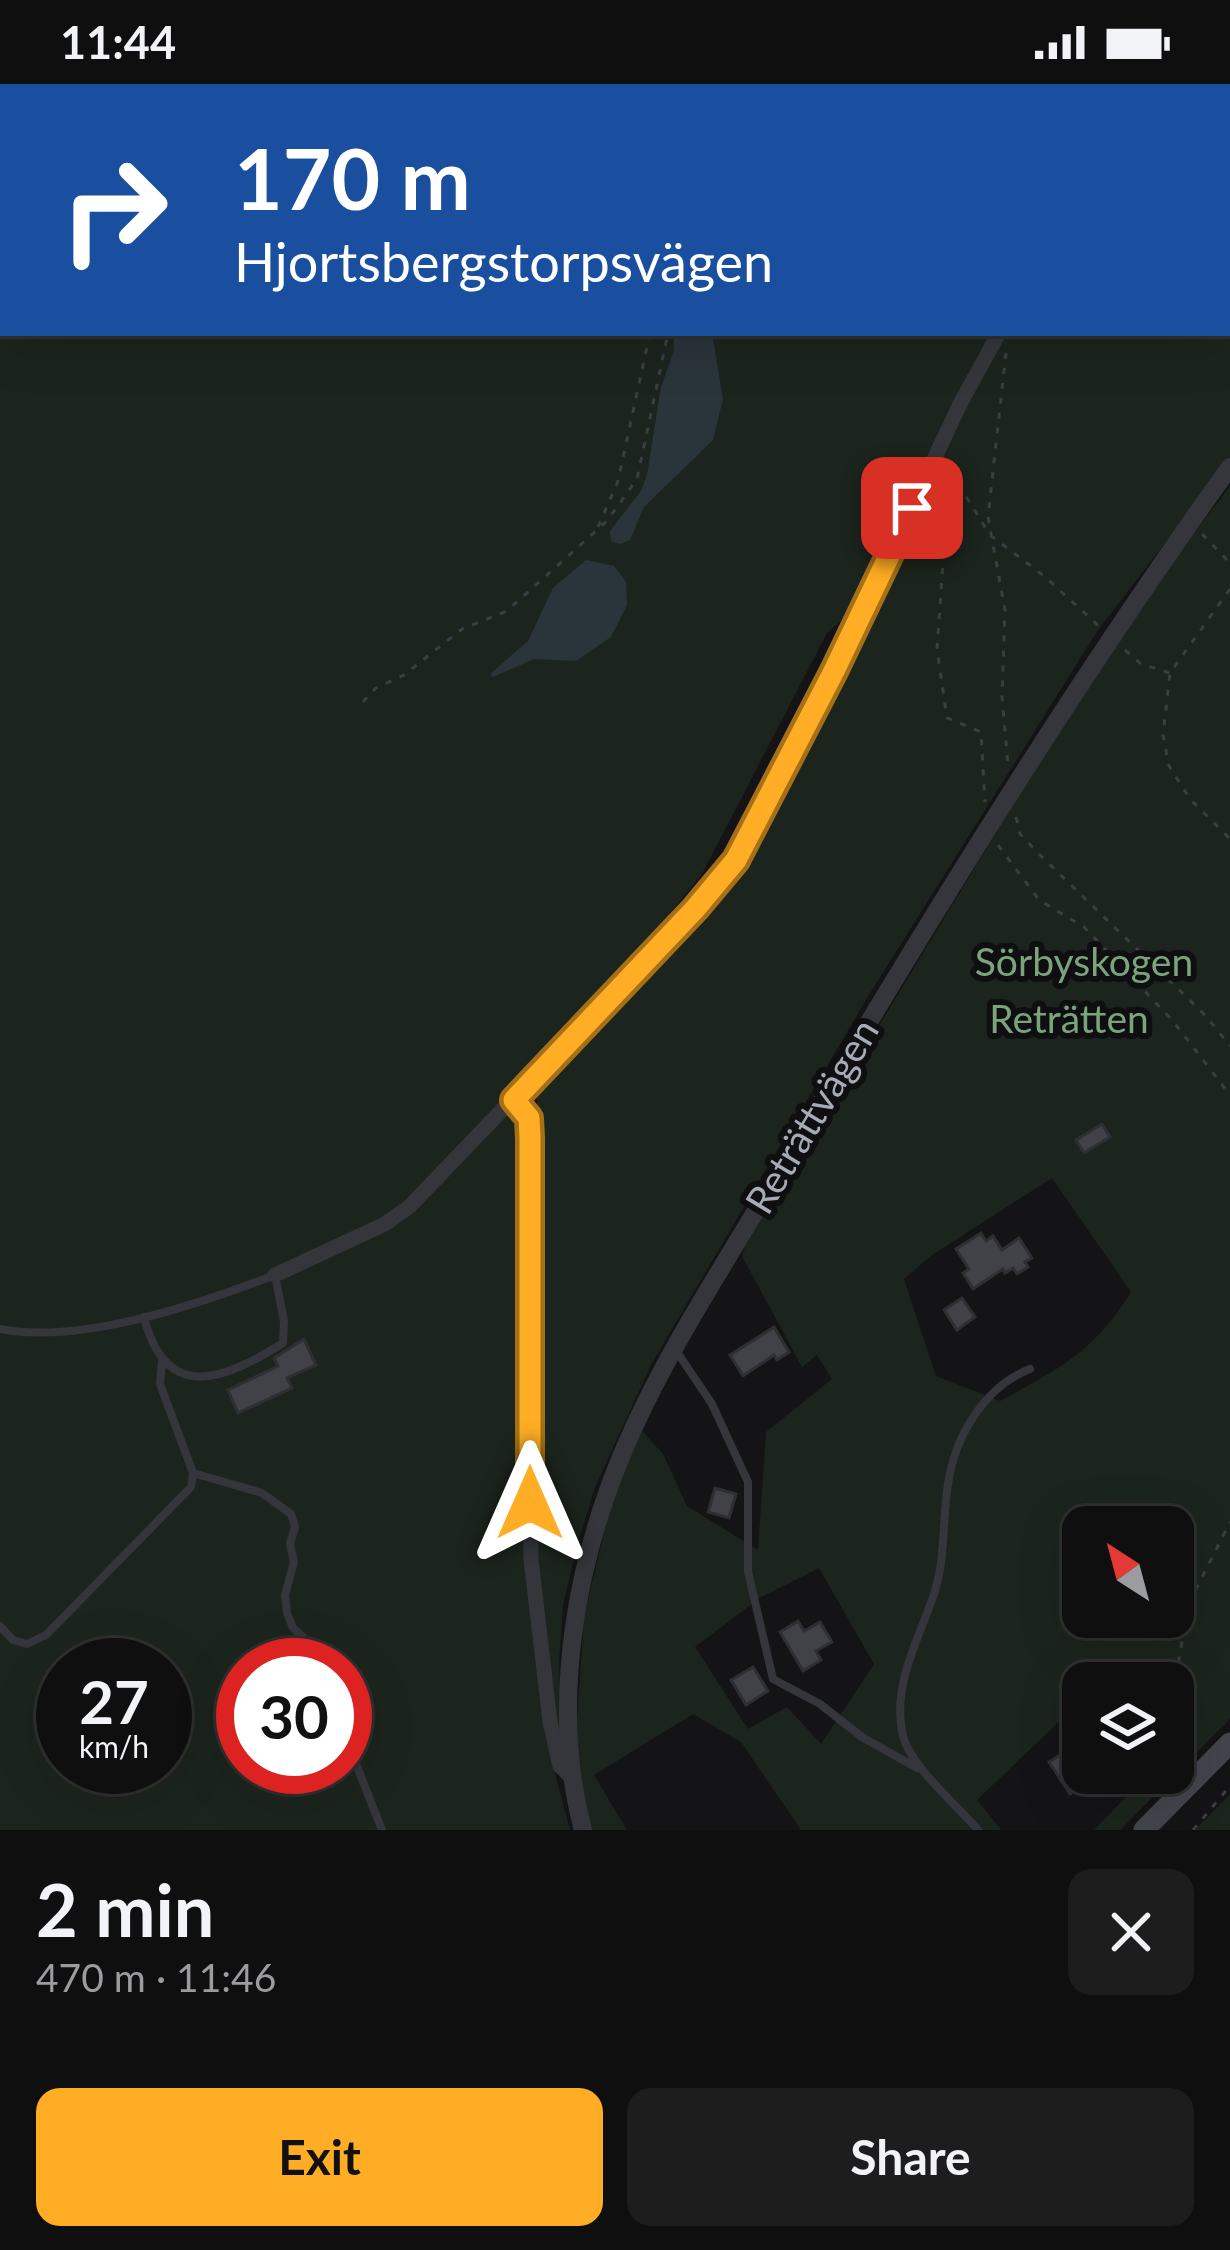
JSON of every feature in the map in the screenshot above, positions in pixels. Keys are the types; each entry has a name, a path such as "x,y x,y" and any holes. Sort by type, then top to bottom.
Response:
{"main road":[{"path":"1144,1830 1230,1743"}],"street":[{"path":"274,1275 385,1224 410,1206 695,909 736,860 997,336"},
{"name":"Reträttvägen","path":"583,1830 572,1778 570,1679 576,1611 587,1555 625,1447 676,1350 874,1013 1111,638 1230,467"},
{"path":"514,1100 529,1118 530,1138 531,1559 550,1723 560,1766 572,1778"}],"lane":[{"path":"0,1330 57,1334 144,1317 274,1275 284,1321 283,1343 256,1360 210,1376 181,1374 162,1362 152,1347 144,1317"},
{"path":"676,1350 712,1404 748,1482 748,1572 773,1679 820,1704 883,1751 924,1771"},
{"path":"0,1626 14,1640 27,1644 46,1635 191,1487 193,1473 160,1384 162,1362"},
{"path":"978,1830 924,1771 903,1736 904,1673 940,1571 948,1481 976,1412 997,1386 1030,1369"},
{"path":"193,1473 262,1493 291,1514 294,1562 285,1595 286,1613 304,1638"},
{"path":"368,1794 382,1830"}],"path":[{"path":"595,533 618,481 649,336"},
{"path":"363,702 462,629 507,611 595,533 638,478 667,336"},
{"path":"1006,350 989,496 990,535 1005,610 1002,696 1010,797 1020,834 1206,1016 1230,1046"},
{"path":"931,469 962,490 990,535 1044,576 1142,664 1170,673"},
{"path":"931,469 945,533 937,649 947,718 981,732 982,789 992,838 1039,900 1084,927 1173,1021 1230,1095"},
{"path":"1191,522 1230,563"},
{"path":"1230,590 1170,673 1163,735 1168,766 1190,799 1230,839"},
{"path":"1178,1662 1189,1603 1230,1522"},
{"path":"1193,1830 1230,1786"}],"green space":[{"path":"0,336 1230,336 1230,459 1098,630 867,998 652,1363 595,1487 563,1605 559,1662 562,1752 537,1650 545,1735 570,1830 0,1830","holes":["883,593 738,863 665,953 537,1087 537,1153 532,1081 702,874 827,633 866,599"]},
{"name":"Sörbyskogen","path":"1230,486 1230,1719 1194,1755 1194,1662 1062,1662 1062,1719 977,1800 1001,1830 801,1830 741,1742 693,1714 594,1775 627,1830 587,1830 574,1766 584,1617 613,1495 642,1431 663,1454 687,1506 758,1550 766,1432 832,1379 817,1355 802,1367 742,1256 1113,640","holes":["1052,1178 1131,1292 1089,1345 1000,1401 936,1376 904,1279 932,1255","819,1568 874,1664 821,1744 787,1707 748,1729 695,1647 761,1597"]},
{"name":"Sörbyskogen","path":"1124,1794 1156,1794 1120,1830 1094,1830 1126,1797"},
{"path":"1230,1794 1230,1830 1195,1830"}],"shaded area":[{"path":"674,336 712,336 723,399 713,440 644,507 630,540 620,544 611,541 610,531 641,491 647,475 661,387"},
{"path":"586,560 614,566 626,582 627,605 611,637 576,661 534,659 493,677 490,674 528,641 553,588"}],"building":[{"path":"1102,1124 1110,1137 1084,1153 1076,1140"},
{"path":"981,1233 986,1241 993,1236 1002,1250 1019,1238 1032,1258 1025,1262 1028,1267 1017,1274 1013,1268 1005,1273 1003,1269 973,1289 963,1273 969,1269 956,1249"},
{"path":"962,1298 975,1317 957,1330 944,1310"},
{"path":"774,1327 789,1352 777,1360 774,1355 743,1376 730,1355"},
{"path":"304,1339 316,1365 287,1378 292,1388 238,1413 228,1390 278,1366 274,1358"},
{"path":"715,1488 736,1494 729,1518 708,1512"},
{"path":"798,1621 804,1631 820,1622 832,1642 816,1651 821,1660 803,1671 780,1632"},
{"path":"753,1667 768,1691 746,1705 731,1680"},
{"path":"1062,1754 1062,1782 1049,1762"}],"route":[{"path":"530,1503 530,1138 529,1118 514,1100 736,860 912,508"}],"park label":[{"name":"Reträtten","path":"1069,1019"}]}
